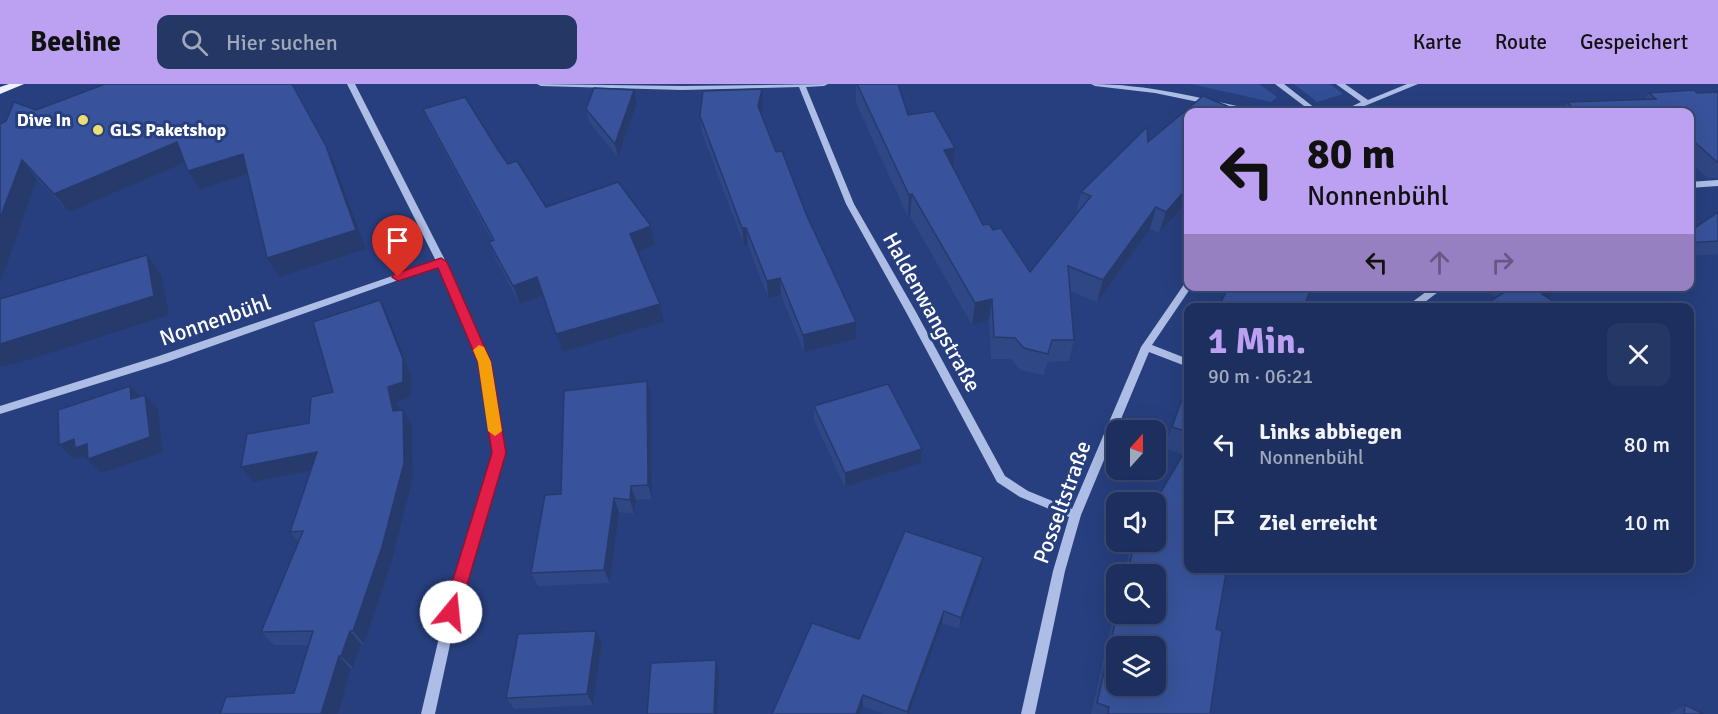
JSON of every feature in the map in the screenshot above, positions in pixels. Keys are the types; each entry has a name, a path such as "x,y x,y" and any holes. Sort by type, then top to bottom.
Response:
{"main road":[{"path":"0,90 6,84"},
{"path":"0,90 19,84"}],"street":[{"path":"351,84 441,262 485,362 499,453 451,612 429,714"},
{"path":"541,84 682,88 824,84"},
{"path":"1095,84 1155,91 1236,108"},
{"path":"1279,84 1311,108"},
{"path":"1340,84 1367,103"},
{"path":"1354,108 1414,84"},
{"name":"Haldenwangstraße","path":"802,86 850,204 1001,479 1024,494 1075,515"},
{"path":"1694,185 1718,183"},
{"name":"Nonnenbühl","path":"0,410 163,359 441,262"},
{"name":"Posseltstraße","path":"1028,714 1059,571 1075,515 1146,347 1184,291"},
{"path":"1416,303 1434,291"},
{"path":"1146,347 1184,361"}],"shaded area":[{"path":"1191,84 1259,84 1277,97 1271,102"},
{"path":"1294,84 1330,84 1343,94 1317,102"}],"building":[{"path":"105,84 292,84 326,146 356,230 267,258 243,154 188,171 177,142 54,194 22,160 0,218 0,124 6,121 14,102 36,110"},
{"path":"857,84 898,84 908,115 934,111 955,148 944,150 983,225 989,224 993,230 1001,228 1030,272 1091,196 1081,192 1147,127 1148,142 1184,112 1184,192 1166,212 1156,207 1103,280 1068,266 1074,340 1052,340 1048,354 1024,348 1015,338 994,337 992,299 975,303 912,194 909,195"},
{"path":"594,88 634,90 615,144 586,109"},
{"path":"762,89 758,106 776,152 782,151 807,216 856,322 803,335 780,278 767,281 746,228 742,228 700,116 703,91"},
{"path":"1694,90 1697,93 1718,92 1718,163 1694,141 1694,108 1573,108 1567,102 1656,99 1649,93"},
{"path":"1203,96 1232,108 1189,108"},
{"path":"465,97 508,164 517,161 546,207 618,182 651,226 630,234 660,304 556,334 537,277 513,286 489,242 494,240 423,109"},
{"path":"1718,212 1718,241 1694,243 1694,229"},
{"path":"147,255 154,296 0,344 0,299"},
{"path":"1226,291 1310,291 1305,303 1220,303"},
{"path":"1506,291 1546,291 1542,294 1556,303 1487,303"},
{"path":"380,300 403,359 403,382 388,387 393,411 403,410 404,463 382,547 353,631 350,631 341,656 339,656 321,714 220,714 226,697 294,693 313,631 261,632 303,531 290,532 317,452 241,467 247,434 309,423 311,397 333,392 313,322"},
{"path":"647,381 648,485 631,486 630,500 614,498 604,570 531,573 545,495 561,494 564,391"},
{"path":"888,384 922,449 845,473 814,406"},
{"path":"130,386 131,399 145,395 150,437 88,459 87,444 75,448 74,439 59,445 58,410"},
{"path":"1184,394 1184,431 1172,427"},
{"path":"1184,453 1184,573 1226,573 1216,629 1222,631 1210,714 1108,714 1109,707 1097,703 1106,663 1106,696 1166,696 1166,636 1112,636 1115,624 1166,624 1166,564 1130,564 1132,552 1166,552 1166,492 1161,492"},
{"path":"905,531 983,557 961,618 944,611 907,712 863,695 856,714 772,714 812,623 859,639"},
{"path":"596,631 587,694 506,698 518,634"},
{"path":"716,660 714,714 647,714 651,663"},
{"path":"1685,705 1704,714 1684,714"}],"slow traffic":[{"path":"479,350 485,362 495,431"}],"place":[{"name":"Dive In","path":"83,120"},
{"name":"GLS Paketshop","path":"98,130"}],"route":[{"path":"398,277 441,262 485,362 499,453 451,612"}]}
